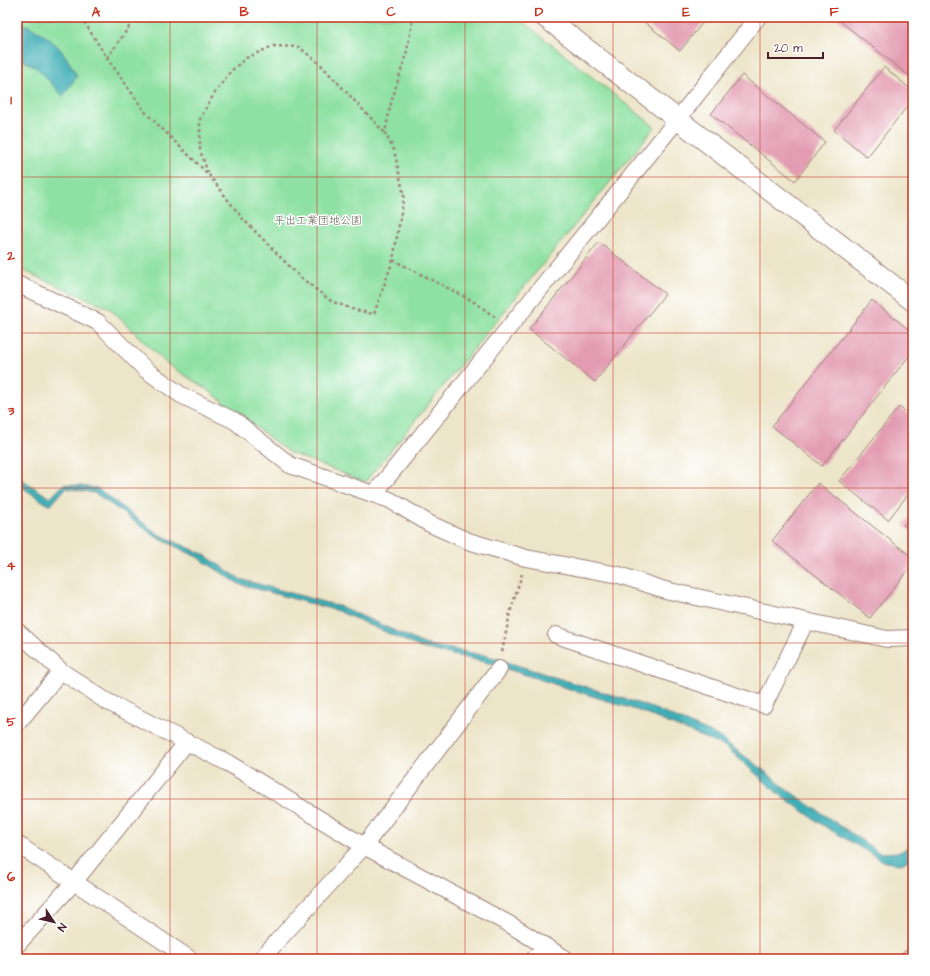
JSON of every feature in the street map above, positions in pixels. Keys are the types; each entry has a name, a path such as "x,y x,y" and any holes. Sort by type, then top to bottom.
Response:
{"street":[{"path":"545,17 913,301"},
{"path":"374,494 677,120 758,17"},
{"path":"17,284 98,322 146,370 181,395 235,421 290,466 390,500 430,524 468,541 526,558 619,574 665,590 886,639 913,638"},
{"path":"556,635 764,705 806,621"},
{"path":"17,631 61,672 106,701 228,763 364,846 509,924 566,959"},
{"path":"261,959 364,846 499,669"},
{"path":"17,724 61,672"},
{"path":"17,945 74,882 187,742"},
{"path":"17,844 190,959"},
{"path":"534,959 546,947"},
{"path":"909,959 913,956"}],"path":[{"path":"81,17 107,58 146,113 209,175 242,218 300,277 331,301 355,310 374,314 393,260 404,196 394,150 385,133 321,65 299,47 273,46 246,58 231,71 214,94 200,119 200,150 209,175"},
{"path":"107,58 136,17"},
{"path":"385,133 391,103 407,51 413,17"},
{"path":"393,260 471,300 509,327"},
{"path":"499,669 510,613 526,558"}],"green space":[{"name":"平出工業団地公園","path":"17,17 517,17 655,127 365,482 288,452 208,390 167,364 109,308 17,268"}],"water":[{"path":"17,17 20,17 21,22 55,43 66,56 77,76 63,96 37,68 17,57"},
{"path":"17,476 50,498 64,484 97,488 158,534 203,554 240,579 342,607 424,644 488,656 650,707 716,735 761,768 785,788 880,853 900,852 913,844 913,858 901,864 885,862 824,826 775,791 726,747 639,711 485,662 421,648 338,611 239,584 197,557 156,537 95,493 66,488 50,506 17,484"}],"building":[{"path":"638,17 707,17 680,51"},
{"path":"835,17 913,17 913,79"},
{"path":"884,67 913,91 913,99 867,157 834,130"},
{"path":"742,75 825,142 795,181 711,114"},
{"path":"599,242 665,294 595,382 529,329"},
{"path":"872,300 913,333 913,351 822,466 772,426"},
{"path":"899,407 913,417 913,488 888,520 839,481"},
{"path":"818,483 913,558 913,564 870,618 772,541"},
{"path":"913,513 913,533 903,525"}]}
